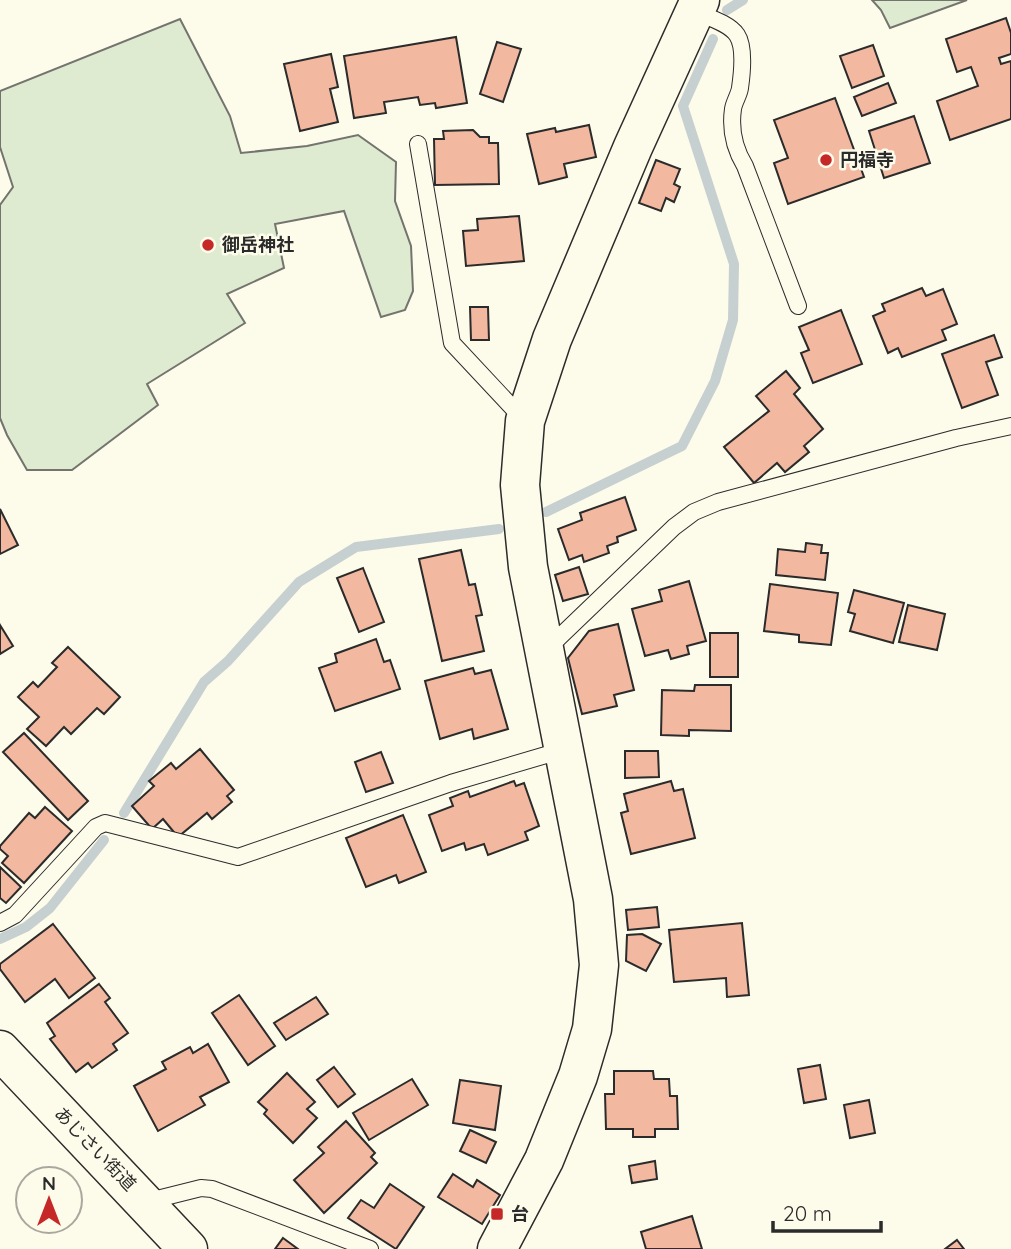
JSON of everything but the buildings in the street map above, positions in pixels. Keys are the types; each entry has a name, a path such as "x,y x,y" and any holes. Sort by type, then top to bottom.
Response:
{"main road":[{"path":"497,1249 544,1160 578,1076 592,1029 599,965 593,899 523,530 520,485 525,421 552,339 633,147 697,5"},
{"name":"あじさい街道","path":"0,1050 188,1249"}],"lane":[{"path":"697,5 737,35 741,49 740,91 733,108 732,134 735,150 745,166 798,306"},
{"path":"418,144 452,344 525,421"},
{"path":"544,651 674,527 694,512 731,498 1011,426"},
{"path":"0,923 15,915 96,827 105,823 238,856 451,783 564,750"},
{"path":"145,1202 201,1188 212,1189 370,1249"}],"green space":[{"path":"872,0 967,0 890,28 881,10"},
{"path":"180,19 230,116 241,153 307,146 358,135 396,162 395,201 411,246 413,291 405,310 381,317 344,211 275,224 284,268 227,294 245,323 147,384 158,405 72,470 27,470 0,418 0,205 13,187 0,147 0,91"}],"waterway":[{"path":"727,10 743,0"},
{"path":"546,512 682,446 715,381 733,320 734,264 683,106 713,39"},
{"path":"124,813 204,682 228,661 299,582 356,547 499,529"},
{"path":"0,939 26,927 50,908 104,840"}],"place":[{"name":"円福寺","path":"826,160"},
{"name":"御岳神社","path":"208,245"},
{"name":"台","path":"497,1214"}]}
